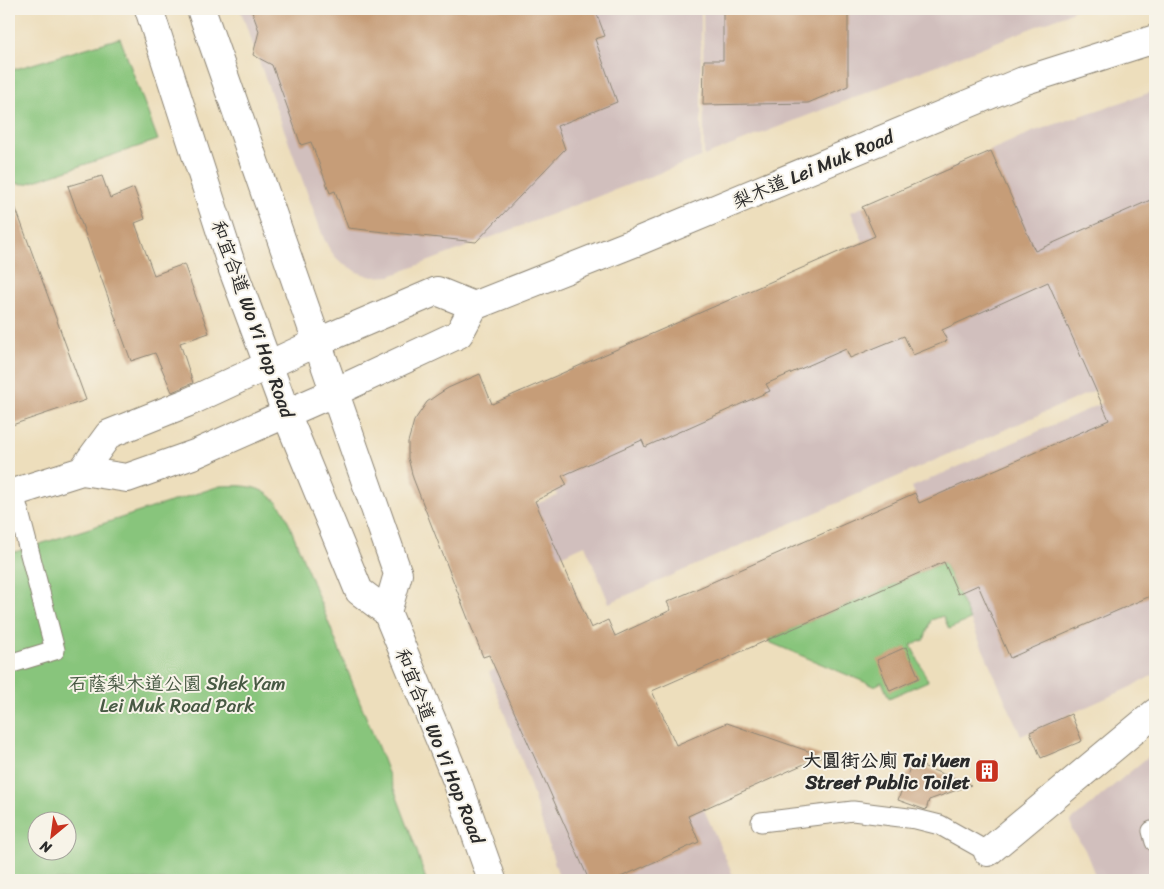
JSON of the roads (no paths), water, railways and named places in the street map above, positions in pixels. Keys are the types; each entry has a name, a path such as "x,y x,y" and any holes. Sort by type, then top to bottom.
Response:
{"street":[{"name":"和宜合道 Wo Yi Hop Road","path":"149,9 233,270 286,414 359,591 387,612 457,781 492,880"},
{"path":"201,9 398,574 387,612"},
{"name":"梨木道 Lei Muk Road","path":"474,306 636,242 1023,81 1155,38"},
{"path":"11,494 82,471 128,478 195,454 335,392 458,334 474,306 436,291 318,342 189,402 109,434 82,471"},
{"path":"988,852 1155,713"}],"lane":[{"path":"9,664 55,650 11,494"},
{"path":"761,822 853,811 916,819 940,825 988,852"}],"place":[{"name":"大圓街公廁 Tai Yuen Street Public Toilet","path":"987,771"}],"park label":[{"name":"石蔭梨木道公園 Shek Yam Lei Muk Road Park","path":"177,694"}]}
